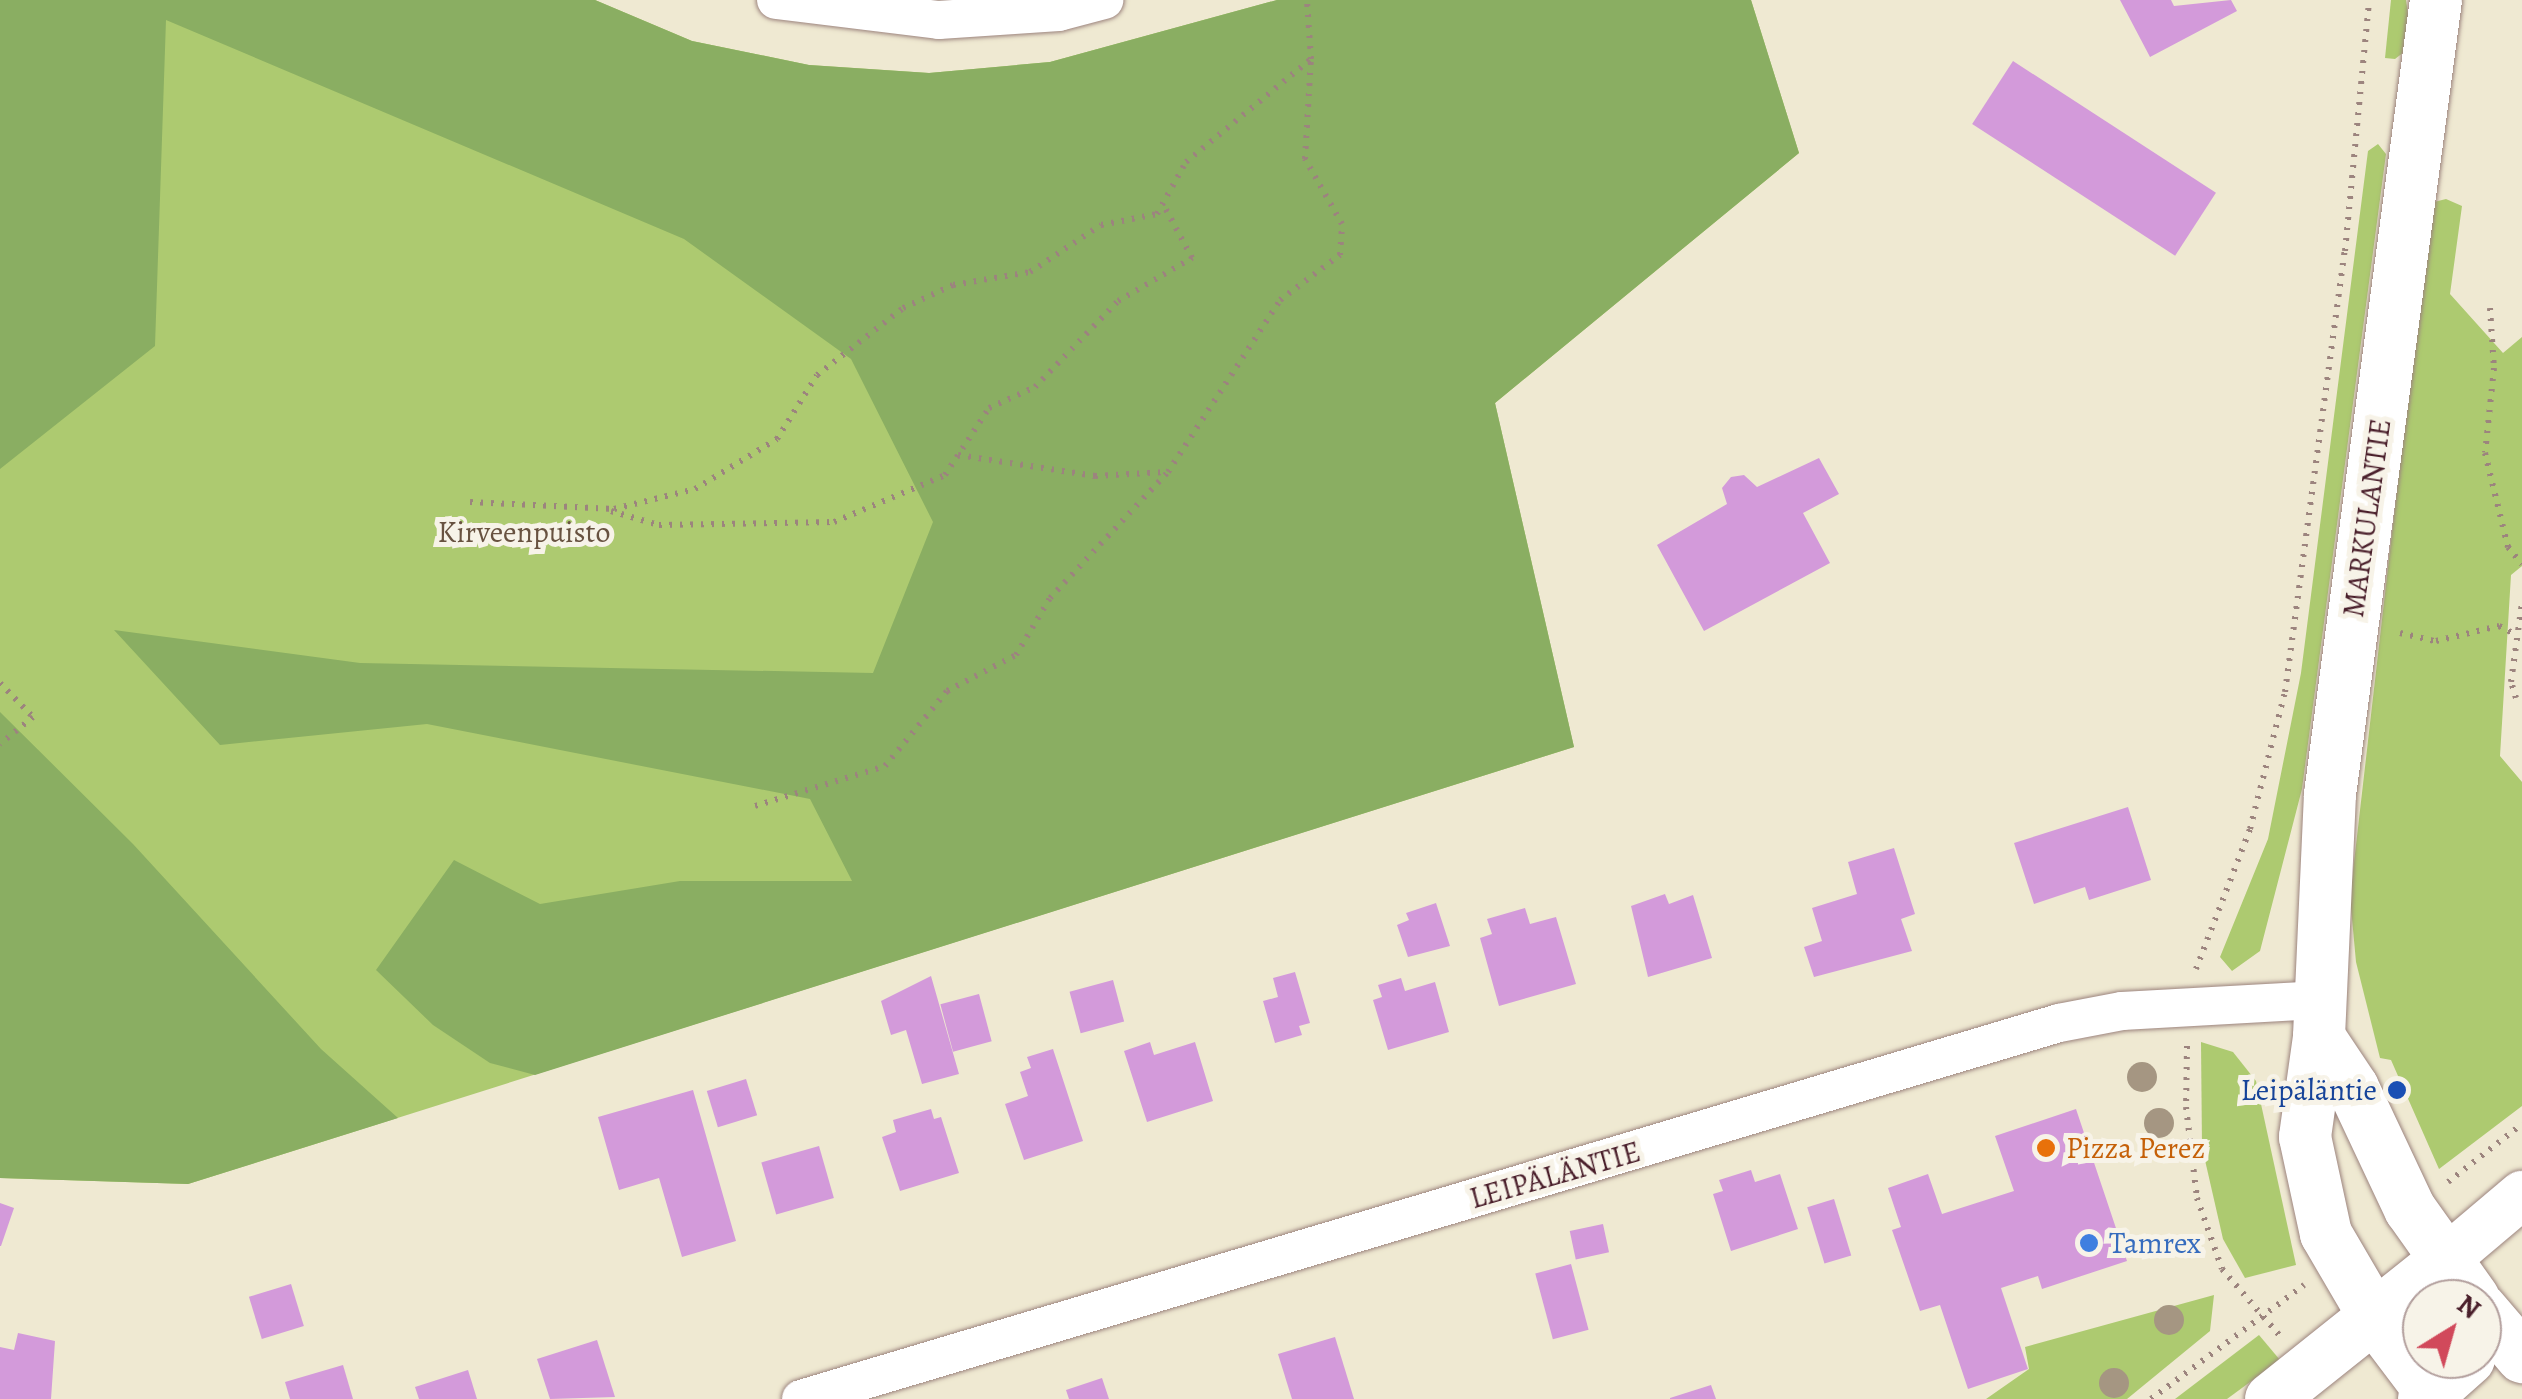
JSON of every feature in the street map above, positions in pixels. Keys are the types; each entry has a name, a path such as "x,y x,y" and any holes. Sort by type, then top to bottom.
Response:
{"main road":[{"name":"MARKULANTIE","path":"2430,1397 2376,1318 2318,1211 2306,1136 2318,1018 2330,794 2436,0"},
{"path":"2318,1018 2410,1209 2458,1279"},
{"path":"2272,1399 2376,1318 2402,1319"}],"street":[{"path":"776,0 939,20 1058,12 1104,0"},
{"name":"LEIPÄLÄNTIE","path":"801,1399 2059,1023 2189,1008 2318,1018"},
{"path":"2499,1279 2522,1195"}],"path":[{"path":"755,806 885,766 948,691 1016,654 1050,598 1168,472 1280,300 1340,256 1342,224 1305,159 1311,58 1307,0"},
{"path":"2290,1347 2260,1318 2222,1269 2197,1198 2186,1106 2189,1008 2199,957 2250,829 2286,692 2344,250 2369,0"},
{"path":"603,509 695,489 777,439 816,375 903,308 953,284 1030,272 1101,224 1157,214 1186,162 1311,58"},
{"path":"470,502 603,509 660,525 834,522 946,475 989,408 1035,387 1118,301 1192,258 1162,203"},
{"path":"2490,308 2494,368 2485,452 2508,547 2522,564"},
{"path":"958,456 1096,476 1168,472"},
{"path":"2516,698 2511,682 2522,603"},
{"path":"2388,622 2413,639 2436,641 2499,626 2517,635"},
{"path":"0,683 33,717 0,744"},
{"path":"2436,1190 2522,1124"},
{"path":"2151,1399 2302,1286"}],"green space":[{"name":"Kirveenpuisto","path":"0,0 595,0 692,41 809,65 929,73 1050,62 1277,0 1751,0 1799,153 1495,403 1574,747 188,1184 0,1178"},
{"path":"0,0 595,0 692,41 809,65 929,73 1050,62 1277,0 1751,0 1799,153 1495,403 1574,747 535,1075 490,1063 433,1025 376,970 454,860 540,904 680,881 852,881 810,799 427,724 220,745 114,630 360,663 873,673 933,522 851,359 684,239 166,20 155,346 0,469"},
{"path":"2391,0 2406,0 2410,27 2404,52 2395,59 2385,58"},
{"path":"2378,144 2386,154 2302,789 2260,951 2232,971 2220,957 2268,839 2301,673 2368,151"},
{"path":"2446,199 2462,206 2450,294 2503,353 2522,337 2522,566 2511,575 2500,756 2522,782 2522,1106 2439,1169 2391,1060 2380,1058 2356,962 2350,897 2430,203"},
{"path":"0,712 133,844 321,1049 398,1118 188,1184 0,1178"},
{"path":"2201,1042 2233,1052 2256,1081 2296,1265 2245,1278 2223,1239 2202,1147"},
{"path":"2214,1295 2210,1331 2127,1399 1986,1399 2029,1369 2025,1347"},
{"path":"2259,1335 2280,1360 2227,1399 2175,1399"}],"building":[{"path":"2120,0 2171,0 2174,6 2231,0 2237,11 2150,57"},
{"path":"2013,61 2216,193 2175,256 1972,124"},
{"path":"1819,458 1839,494 1803,513 1830,563 1704,631 1657,545 1727,504 1722,488 1731,477 1744,475 1757,487"},
{"path":"2128,807 2151,880 2089,900 2085,887 2034,904 2014,843"},
{"path":"1894,848 1915,914 1901,919 1912,951 1814,977 1804,947 1822,941 1812,908 1857,894 1848,862"},
{"path":"1665,894 1669,904 1693,895 1712,958 1648,977 1631,906"},
{"path":"1436,903 1450,946 1408,957 1397,925 1409,920 1406,913"},
{"path":"1525,908 1530,924 1556,917 1576,984 1499,1006 1480,938 1492,934 1487,919"},
{"path":"1295,972 1310,1023 1299,1026 1302,1035 1275,1043 1263,1001 1278,997 1273,978"},
{"path":"931,976 959,1074 922,1084 906,1030 891,1035 881,1001"},
{"path":"1401,978 1405,991 1435,982 1449,1032 1388,1050 1373,1000 1382,997 1378,985"},
{"path":"1113,980 1124,1022 1081,1033 1070,992"},
{"path":"979,994 992,1041 953,1052 940,1004"},
{"path":"1150,1042 1154,1055 1195,1042 1213,1101 1147,1122 1124,1051"},
{"path":"1053,1049 1083,1141 1024,1160 1005,1104 1028,1096 1020,1072 1031,1068 1027,1057"},
{"path":"746,1079 757,1115 718,1127 707,1091"},
{"path":"693,1090 736,1241 682,1257 659,1178 619,1190 598,1117"},
{"path":"931,1109 934,1119 941,1117 959,1173 900,1191 882,1137 896,1132 893,1120"},
{"path":"2076,1109 2127,1261 2042,1289 2038,1276 2001,1288 2028,1369 1968,1389 1940,1305 1920,1311 1892,1230 1901,1227 1888,1188 1928,1174 1942,1214 2014,1191 1995,1136"},
{"path":"819,1146 834,1198 776,1214 761,1163"},
{"path":"1751,1170 1755,1182 1780,1174 1798,1229 1731,1251 1713,1194 1723,1191 1719,1180"},
{"path":"1834,1199 1851,1255 1824,1264 1807,1207"},
{"path":"0,1203 14,1208 1,1246 0,1246"},
{"path":"1603,1224 1609,1252 1576,1259 1570,1231"},
{"path":"1571,1264 1589,1330 1553,1339 1535,1274"},
{"path":"291,1284 304,1326 262,1339 249,1297"},
{"path":"18,1333 55,1341 51,1399 0,1399 0,1347 14,1350"},
{"path":"1335,1337 1354,1399 1292,1399 1278,1354"},
{"path":"597,1340 615,1397 550,1399 537,1359"},
{"path":"343,1365 353,1399 290,1399 285,1382"},
{"path":"468,1370 477,1399 419,1399 415,1387"},
{"path":"1102,1378 1109,1399 1069,1399 1066,1390"},
{"path":"1711,1385 1716,1399 1670,1399 1670,1398"}],"place":[{"name":"Leipäläntie","path":"2397,1090"},
{"name":"Pizza Perez","path":"2046,1148"},
{"name":"Tamrex","path":"2089,1243"}]}
